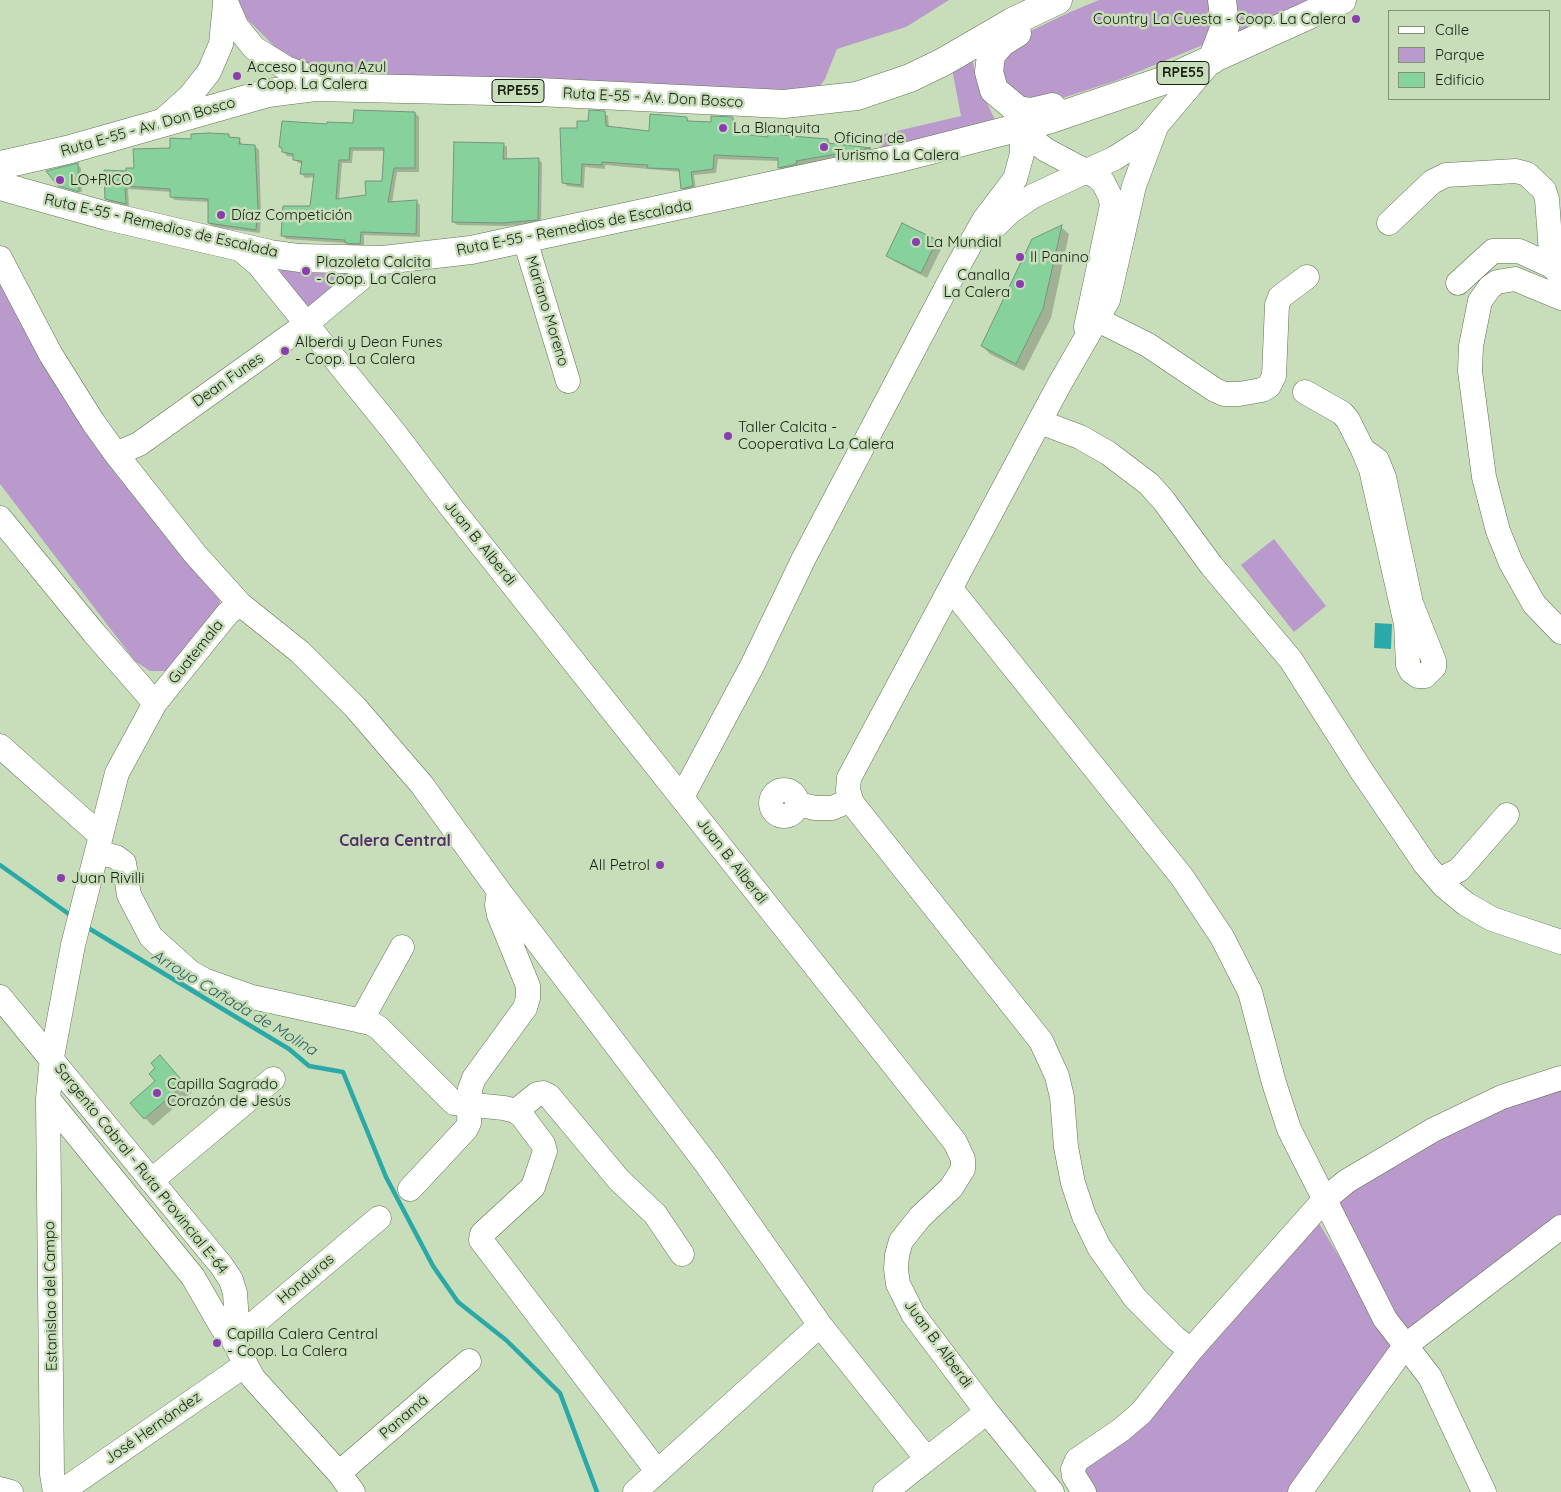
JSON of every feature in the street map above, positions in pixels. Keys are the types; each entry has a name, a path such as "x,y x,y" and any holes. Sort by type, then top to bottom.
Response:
{"main road":[{"path":"1212,60 1225,26 1222,0"},
{"name":"RPE55","path":"1011,129 1080,111 1127,95 1212,60 1342,0"},
{"name":"RPE55","path":"994,90 989,72 991,55 1001,42 1024,28 1048,5"},
{"name":"Ruta E-55 - Av. Don Bosco","path":"8,164 268,93 332,86 564,93 755,103 814,102 857,96 910,78 943,62 1012,22 1048,5"},
{"path":"994,90 1010,105 1024,111 1057,105 1080,111"},
{"path":"994,90 1011,129"},
{"name":"Ruta E-55 - Remedios de Escalada","path":"11,189 107,216 239,248 299,258 382,260 472,250 525,240 900,158 1011,129"}],"street":[{"path":"225,1 237,27 254,48 286,68 332,86"},
{"path":"161,122 190,96 209,72 221,44 225,1"},
{"path":"965,254 1021,204 1049,187 1136,146 1156,127 1212,60"},
{"path":"1083,343 1122,203 1156,127"},
{"path":"1011,129 1103,182 1110,196 1122,203"},
{"path":"682,797 752,666 804,558 965,254 984,220 1010,186 1020,169 1022,143 1011,129"},
{"path":"1389,223 1432,182 1446,174 1516,171 1538,183 1547,199 1556,271"},
{"path":"1122,203 1108,300 1040,422 849,778 849,797 1041,1041 1057,1076 1062,1096 1066,1146 1074,1183 1084,1216 1099,1247 1135,1298 1175,1338 1191,1350"},
{"name":"Mariano Moreno","path":"525,240 568,381"},
{"name":"Juan B. Alberdi","path":"239,248 258,264 305,325 394,432 450,507 961,1151 963,1169 958,1179 909,1228 897,1255 898,1284 913,1314 987,1412 1052,1492"},
{"path":"1458,283 1493,251 1519,251 1556,271"},
{"path":"0,258 51,354 93,422 116,454 195,554 240,604 300,652 355,707 422,785 499,891 708,1166 820,1325 926,1458"},
{"name":"Dean Funes","path":"116,454 139,444 305,325 382,260"},
{"path":"1269,386 1274,376 1277,305 1280,297 1307,277"},
{"path":"1561,298 1515,279 1497,282 1490,287 1480,301 1471,346 1470,371 1484,477 1498,531 1514,571 1534,604 1561,632"},
{"path":"1098,320 1148,345 1214,390 1224,394 1239,394 1262,390 1269,386 1287,386 1305,392 1336,410 1348,420 1363,450 1376,485 1406,624 1408,665 1418,676 1425,676 1434,667 1434,661 1411,603 1384,477 1377,460 1363,450"},
{"path":"1305,392 1332,419 1355,472 1363,494 1384,584"},
{"path":"1040,422 1080,437 1108,452 1149,484 1164,501 1211,565 1296,668 1363,773 1438,880 1466,904 1492,919 1561,942"},
{"path":"4,533 155,703"},
{"path":"951,589 1182,877 1222,937 1250,992 1274,1083 1289,1129 1385,1319 1430,1377 1484,1492"},
{"name":"Guatemala","path":"82,909 117,773 155,703 228,613 240,604"},
{"path":"0,746 98,843 124,864 129,895 151,937 190,972 252,997 361,1021 379,1028 454,1103 516,1111 543,1144 546,1151 533,1187 482,1234 483,1246 533,1308 657,1472"},
{"path":"798,804 815,808 832,808 844,803 849,797"},
{"path":"1438,880 1459,870 1507,815"},
{"path":"410,1189 466,1129 470,1106 470,1089 474,1078 525,1008 528,998 528,986 499,915 497,905 499,891"},
{"name":"Estanislao del Campo","path":"55,1492 52,1474 48,1099 52,1058 73,945 82,909"},
{"path":"361,1021 402,948"},
{"name":"Sargento Cabral - Ruta Provincial E-64","path":"0,997 52,1058 231,1280 237,1306 237,1322 232,1338"},
{"path":"1084,1492 1074,1476 1073,1468 1077,1460 1132,1422 1191,1350 1324,1200 1356,1176 1433,1130 1502,1097 1561,1078"},
{"path":"151,1181 273,1079"},
{"path":"516,1111 537,1094 543,1093 549,1096 619,1180 654,1214 682,1254"},
{"name":"Sargento Cabral - Ruta Provincial E-64","path":"48,1099 193,1277 223,1329 232,1338 249,1372 339,1473 353,1492"},
{"name":"Honduras","path":"232,1338 258,1320 379,1218"},
{"path":"1300,1492 1405,1346 1561,1227"},
{"path":"634,1492 820,1325"},
{"name":"Panamá","path":"339,1473 469,1361"},
{"name":"José Hernández","path":"61,1492 249,1372"},
{"name":"José Hernández","path":"86,1492 249,1372"},
{"path":"885,1492 987,1412"},
{"path":"0,1489 11,1492"}],"green space":[{"path":"238,0 949,0 906,27 837,49 825,79 817,90 788,94 549,79 333,75 319,66 300,62 276,48 245,17"},
{"path":"1099,0 1210,0 1215,17 1203,45 1118,80 1044,104 1005,93 1000,57 1014,39"},
{"path":"1233,0 1321,0 1236,36"},
{"path":"972,59 978,84 996,122 881,152 880,135 961,116 952,69"},
{"path":"281,268 354,271 310,312 280,273"},
{"path":"0,279 220,598 219,610 170,671 150,671 135,661 0,484"},
{"path":"1274,539 1326,606 1294,632 1241,565"},
{"path":"1561,1085 1561,1221 1405,1331 1336,1209 1340,1200 1381,1171 1468,1123"},
{"path":"1317,1220 1395,1349 1291,1492 1094,1492 1082,1465"}],"water":[{"path":"1375,623 1392,624 1391,649 1374,648"}],"building":[{"path":"354,110 415,112 415,168 394,168 388,202 417,200 416,234 361,232 360,244 345,243 345,240 281,236 283,206 310,206 314,174 300,174 302,161 293,160 293,154 282,152 282,148 279,147 282,121 327,124 327,122 353,123","holes":["350,148 384,148 382,181 365,181 366,195 336,199 339,160 349,160"]},
{"path":"589,110 605,111 606,126 649,131 650,114 687,117 687,121 711,122 711,116 733,117 733,133 768,137 767,131 779,133 780,135 828,139 828,143 871,148 796,161 797,164 778,168 778,158 714,155 713,169 691,172 693,186 681,189 679,169 647,168 648,165 602,162 602,165 582,164 581,185 562,183 560,128 577,128 577,121 588,121"},
{"path":"191,134 229,134 229,137 240,138 239,144 255,145 258,209 256,230 208,223 208,199 170,197 170,189 125,186 126,204 105,199 104,170 126,171 126,168 134,168 133,149 170,148 170,138 191,139"},
{"path":"454,142 504,143 503,159 539,158 538,220 502,223 452,222"},
{"path":"78,163 79,192 58,186 46,171"},
{"path":"902,223 937,240 921,273 886,256"},
{"path":"1062,225 1043,309 1016,364 981,346 1032,239"},
{"name":"Capilla Sagrado Corazón de Jesús","path":"160,1055 185,1084 144,1119 130,1103 155,1081 149,1074 155,1068 151,1063"}],"waterway":[{"name":"Arroyo Cañada de Molina","path":"0,865 73,917"},
{"name":"Arroyo Cañada de Molina","path":"85,926 289,1049 309,1066 343,1072 386,1177 433,1266 458,1302 506,1340 560,1393 597,1492"}],"place":[{"name":"Country La Cuesta - Coop. La Calera","path":"1356,19"},
{"name":"Acceso Laguna Azul - Coop. La Calera","path":"237,76"},
{"name":"La Blanquita","path":"723,128"},
{"name":"Oficina de Turismo La Calera","path":"824,147"},
{"name":"LO+RICO","path":"60,180"},
{"name":"Díaz Competición","path":"221,215"},
{"name":"La Mundial","path":"916,242"},
{"name":"Il Panino","path":"1020,257"},
{"name":"Plazoleta Calcita - Coop. La Calera","path":"306,271"},
{"name":"Canalla La Calera","path":"1020,284"},
{"name":"Alberdi y Dean Funes - Coop. La Calera","path":"285,351"},
{"name":"Taller Calcita - Cooperativa La Calera","path":"728,436"},
{"name":"All Petrol","path":"660,865"},
{"name":"Juan Rivilli","path":"61,878"},
{"name":"Capilla Sagrado Corazón de Jesús","path":"157,1093"},
{"name":"Capilla Calera Central - Coop. La Calera","path":"217,1343"}],"district":[{"name":"Calera Central","path":"395,841"}]}
